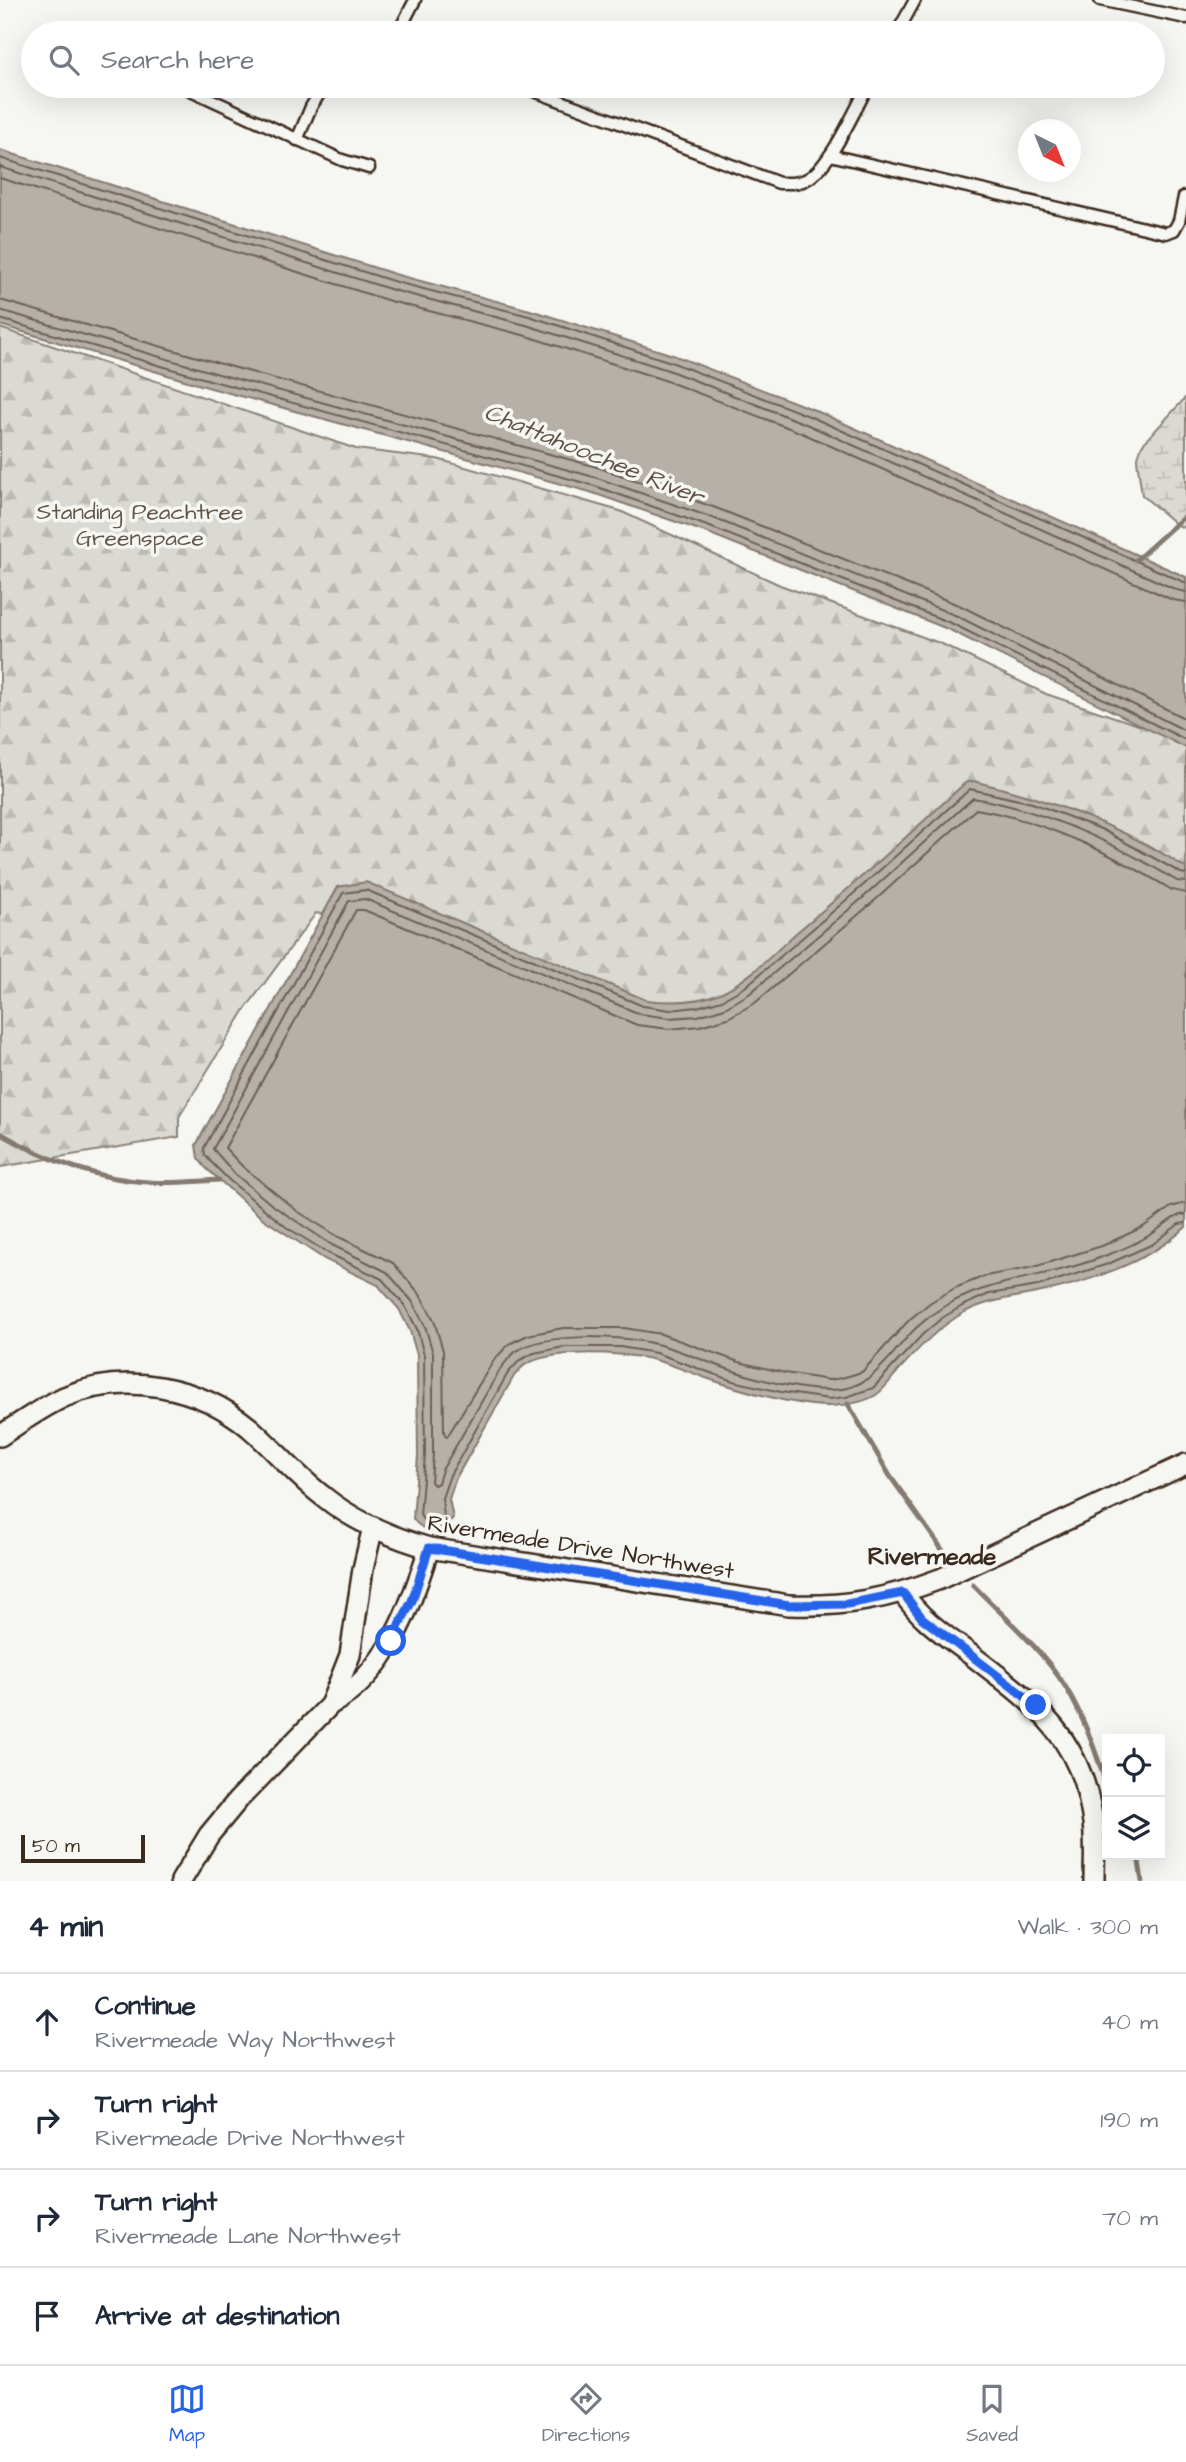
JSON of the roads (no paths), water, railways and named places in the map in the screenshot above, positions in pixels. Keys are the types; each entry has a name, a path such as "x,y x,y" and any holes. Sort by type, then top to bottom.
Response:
{"street":[{"name":"Rivermeade Drive Northwest","path":"0,1436 37,1411 66,1396 97,1387 129,1384 157,1386 185,1392 214,1404 248,1427 324,1497 398,1539 429,1548 789,1605 847,1604 903,1593 940,1579 1186,1464"},
{"path":"331,1704 350,1655 363,1569 373,1527"},
{"path":"181,1881 209,1835 238,1800 331,1704 360,1680 391,1641 412,1601 429,1548"},
{"path":"903,1593 922,1618 1036,1705 1057,1730 1074,1758 1087,1790 1093,1818 1094,1881"}],"lane":[{"path":"405,21 415,0"},
{"path":"904,21 915,0"},
{"path":"1100,0 1186,18"},
{"path":"208,98 342,160 369,168"},
{"path":"297,140 317,98"},
{"path":"553,98 779,183 790,184 807,180 824,166 861,98"},
{"path":"830,155 1166,233 1174,230 1179,221 1184,197"}],"water":[{"name":"Chattahoochee River","path":"0,150 398,275 530,310 673,355 812,409 1186,577 1186,748 950,630 708,533 590,492 211,388 0,325"},
{"path":"973,781 1029,796 1110,826 1186,868 1186,1227 1136,1261 1096,1277 991,1302 965,1312 929,1339 879,1393 854,1403 830,1406 784,1400 638,1357 586,1353 536,1360 524,1366 514,1376 456,1478 449,1499 453,1518 443,1526 433,1529 417,1524 413,1519 418,1455 417,1355 410,1331 399,1309 378,1285 324,1259 262,1218 206,1168 198,1158 196,1145 338,887 366,882 646,1000 693,1000 720,993 751,974 965,783"}],"waterway":[{"path":"1136,560 1186,515"},
{"path":"0,1133 53,1160 109,1177 157,1183 219,1180"},
{"path":"848,1404 890,1476 946,1555"},
{"path":"973,1585 1034,1646 1065,1686 1089,1735 1102,1773"},
{"path":"1139,1860 1142,1881"}],"district":[{"name":"Rivermeade","path":"932,1556"}],"park label":[{"name":"Standing Peachtree Greenspace","path":"140,524"}]}
